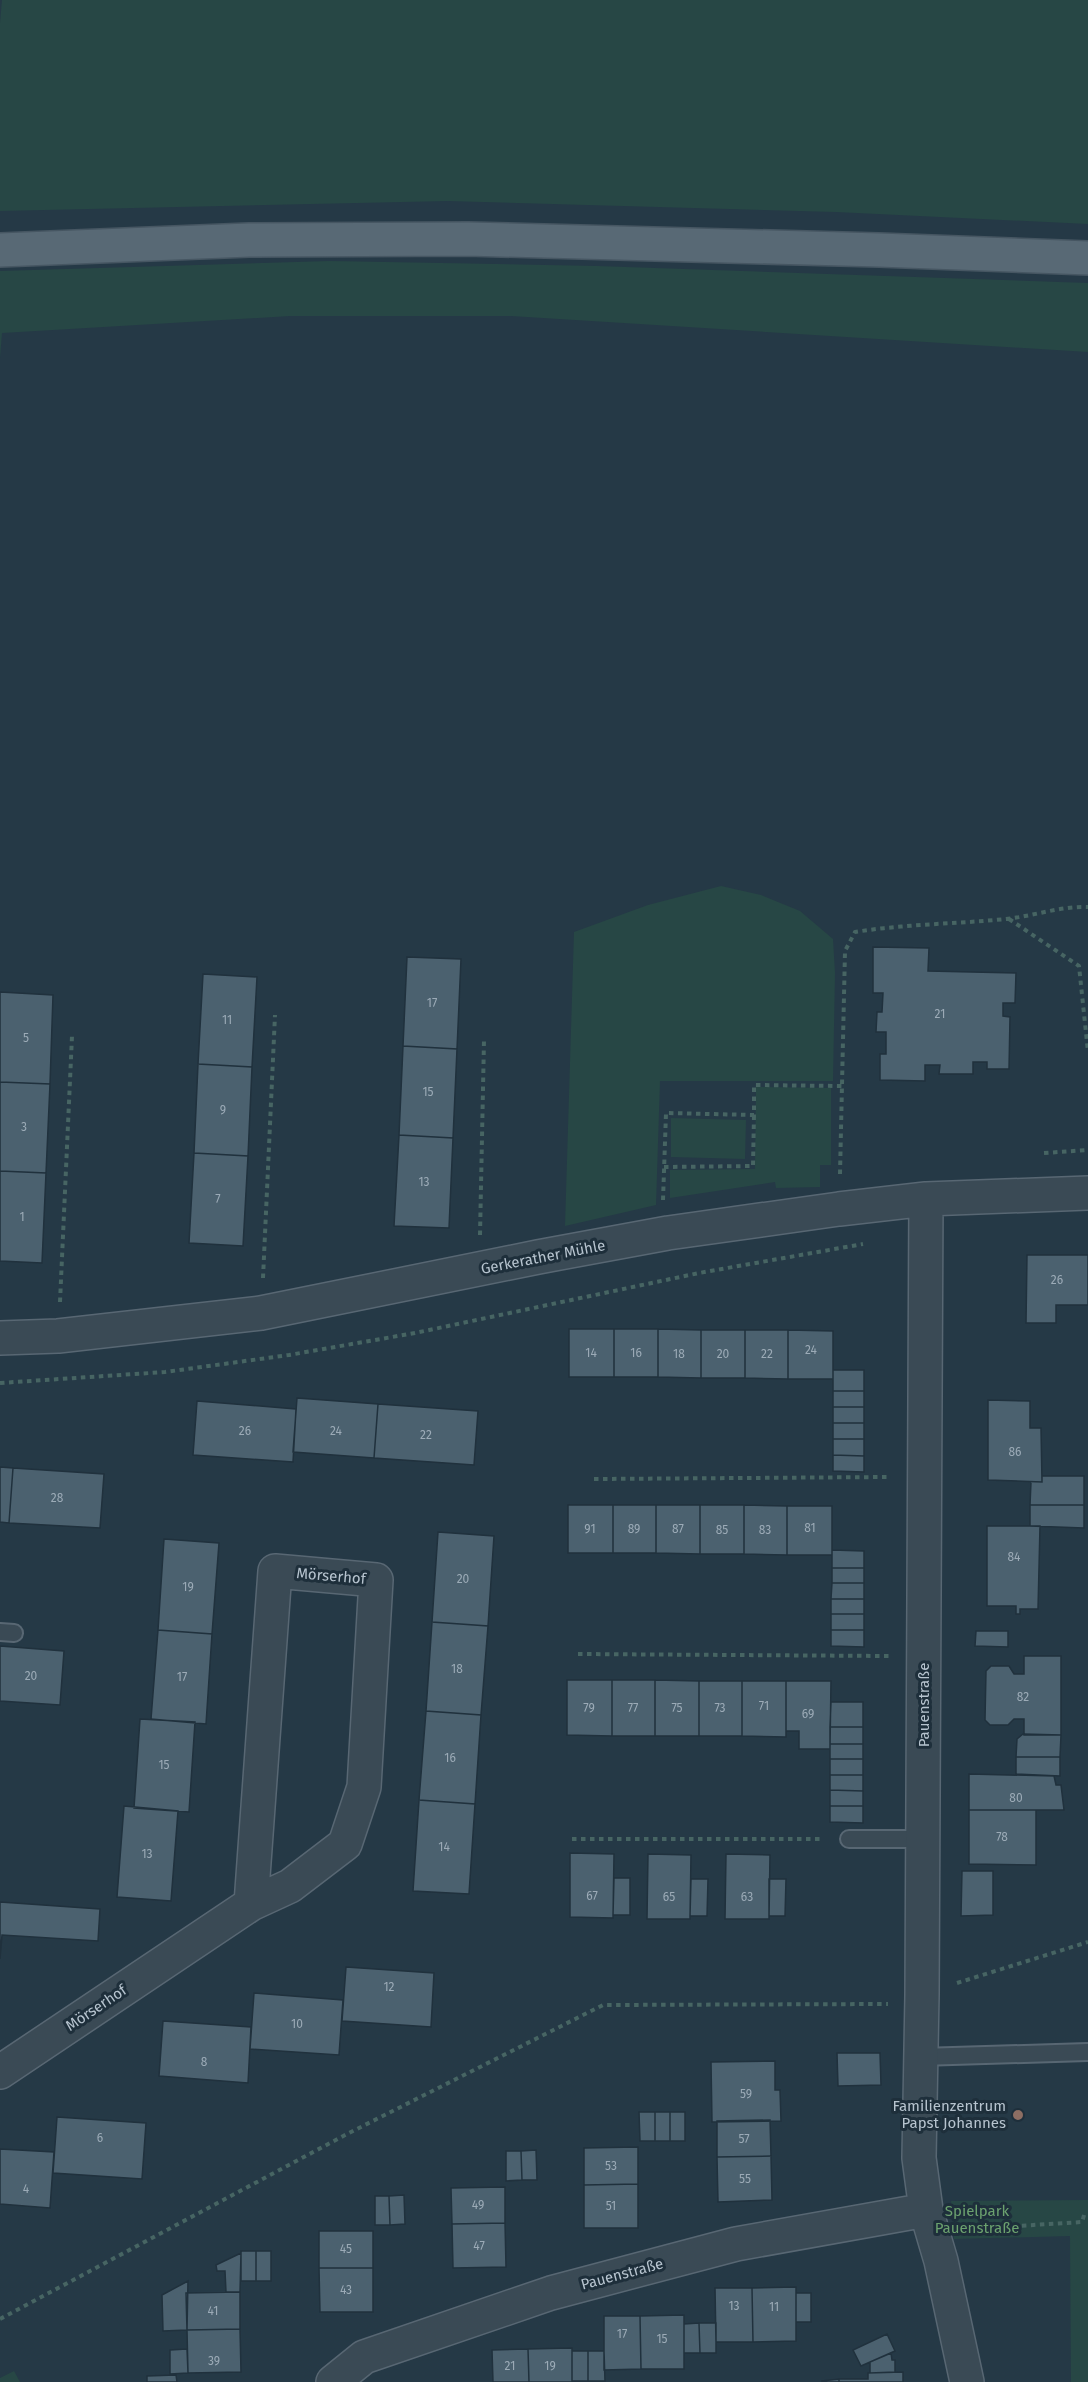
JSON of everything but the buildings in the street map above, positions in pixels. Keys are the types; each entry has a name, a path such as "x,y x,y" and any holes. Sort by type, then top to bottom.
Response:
{"main road":[{"path":"0,250 249,240 457,239 855,249 1088,258"}],"street":[{"name":"Gerkerather Mühle","path":"0,1338 58,1336 261,1313 662,1234 839,1209 926,1199 1088,1193"},
{"name":"Pauenstraße","path":"926,1199 922,2000 919,2158 928,2219 941,2261 967,2382"},
{"name":"Mörserhof","path":"0,2072 252,1904 290,1886 345,1844 364,1787 376,1580 275,1571 252,1904"},
{"name":"Pauenstraße","path":"333,2382 364,2357 551,2292 736,2244 928,2219"}],"lane":[{"path":"849,1839 923,1839"},
{"path":"920,2057 1088,2052"}],"path":[{"path":"839,1209 845,951 855,932 888,927 1008,918 1074,907 1088,907"},
{"path":"1008,918 1078,966 1088,1052"},
{"path":"261,1313 275,1015"},
{"path":"58,1336 72,1036"},
{"path":"479,1269 484,1040"},
{"path":"664,1167 753,1166 754,1085 842,1086"},
{"path":"662,1234 666,1113 754,1115"},
{"path":"1044,1153 1088,1150"},
{"path":"0,1383 165,1372 289,1356 415,1334 699,1273 869,1243"},
{"path":"594,1479 925,1477"},
{"path":"578,1654 924,1656"},
{"path":"572,1839 849,1839"},
{"path":"0,2319 347,2134 603,2005 922,2000 1088,1942"},
{"path":"928,2219 964,2229 1082,2222 1084,2212"}],"green space":[{"path":"2,0 1088,0 1088,224 836,212 448,201 0,211"},
{"path":"330,261 597,266 1088,283 1088,352 511,316 290,316 2,333 0,358 0,271"},
{"path":"721,886 761,895 800,911 833,939 835,973 833,1081 660,1081 656,1205 565,1226 574,932 648,905"},
{"path":"756,1087 831,1088 831,1165 820,1165 820,1187 776,1188 775,1182 670,1198 670,1170 755,1169"},
{"path":"671,1118 746,1120 745,1159 671,1157"},
{"name":"Spielpark Pauenstraße","path":"1088,2200 1088,2382 1071,2382 1070,2236 954,2239 951,2201"},
{"path":"14,2371 20,2382 0,2382 0,2378"}],"place":[{"name":"Familienzentrum Papst Johannes","path":"1018,2115"}]}
